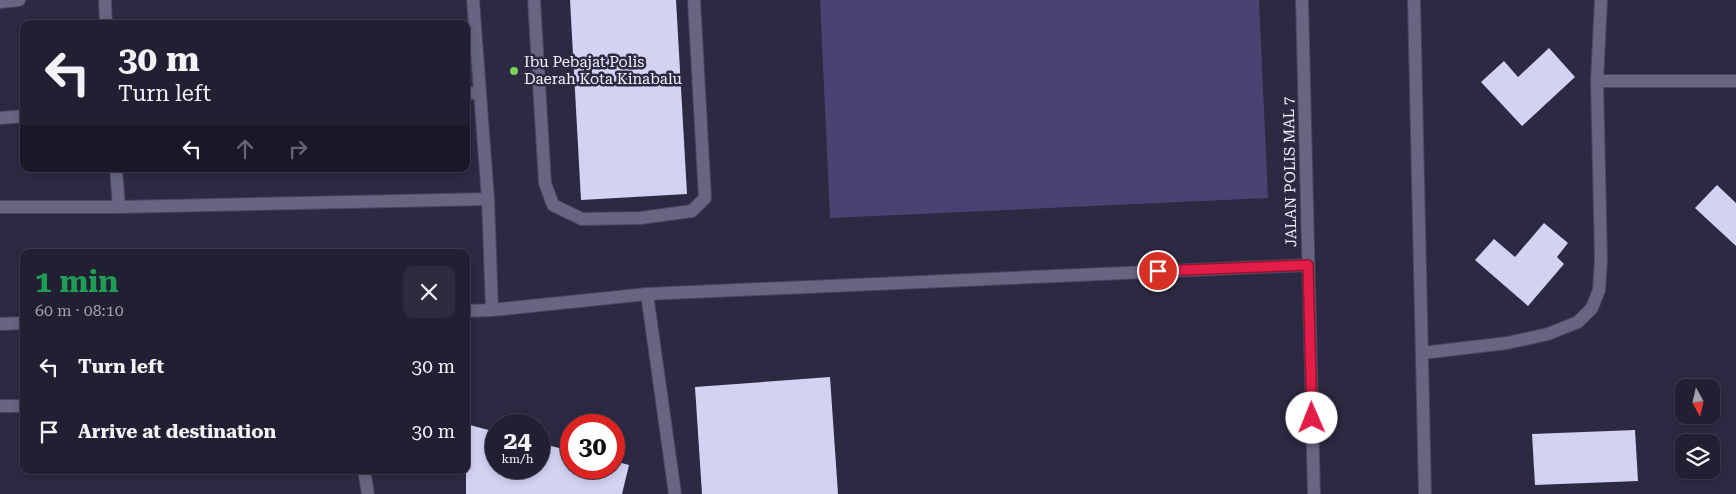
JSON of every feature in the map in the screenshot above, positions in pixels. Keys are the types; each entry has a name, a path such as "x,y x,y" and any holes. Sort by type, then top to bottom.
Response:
{"street":[{"path":"0,2 19,0"},
{"path":"105,0 106,20"},
{"path":"473,0 488,199 492,310"},
{"path":"534,0 545,183 553,205 582,219 640,218 692,211 705,198 694,0"},
{"name":"JALAN POLIS MAL 7","path":"1302,0 1314,494"},
{"path":"1414,0 1425,494"},
{"path":"1422,353 1507,343 1548,334 1578,322 1592,308 1599,290 1601,259 1597,81 1601,0"},
{"path":"1597,81 1736,81"},
{"path":"470,93 480,93"},
{"path":"0,118 20,116"},
{"path":"116,172 119,207"},
{"path":"0,207 119,207 488,199"},
{"path":"470,311 647,294 1308,265"},
{"path":"647,294 676,494"},
{"path":"0,324 20,323"},
{"path":"0,406 20,406"},
{"path":"365,474 368,494"}],"shaded area":[{"path":"820,0 1259,0 1268,198 830,218"}],"building":[{"path":"570,0 676,0 687,194 581,200"},
{"path":"1549,48 1575,77 1522,126 1481,82 1504,61 1518,77"},
{"path":"1717,185 1736,203 1736,246 1695,208"},
{"path":"1544,223 1568,243 1557,257 1564,264 1528,306 1475,260 1494,239 1515,257"},
{"path":"830,377 838,494 702,494 695,387"},
{"path":"470,425 485,429 485,479 550,479 550,446 560,448 560,479 625,479 625,464 629,465 622,494 466,494 466,474 470,474"},
{"path":"1635,430 1638,481 1535,485 1532,434"}],"place":[{"name":"Ibu Pebajat Polis Daerah Kota Kinabalu","path":"514,71"}],"route":[{"path":"1158,271 1308,265 1312,418"}]}
